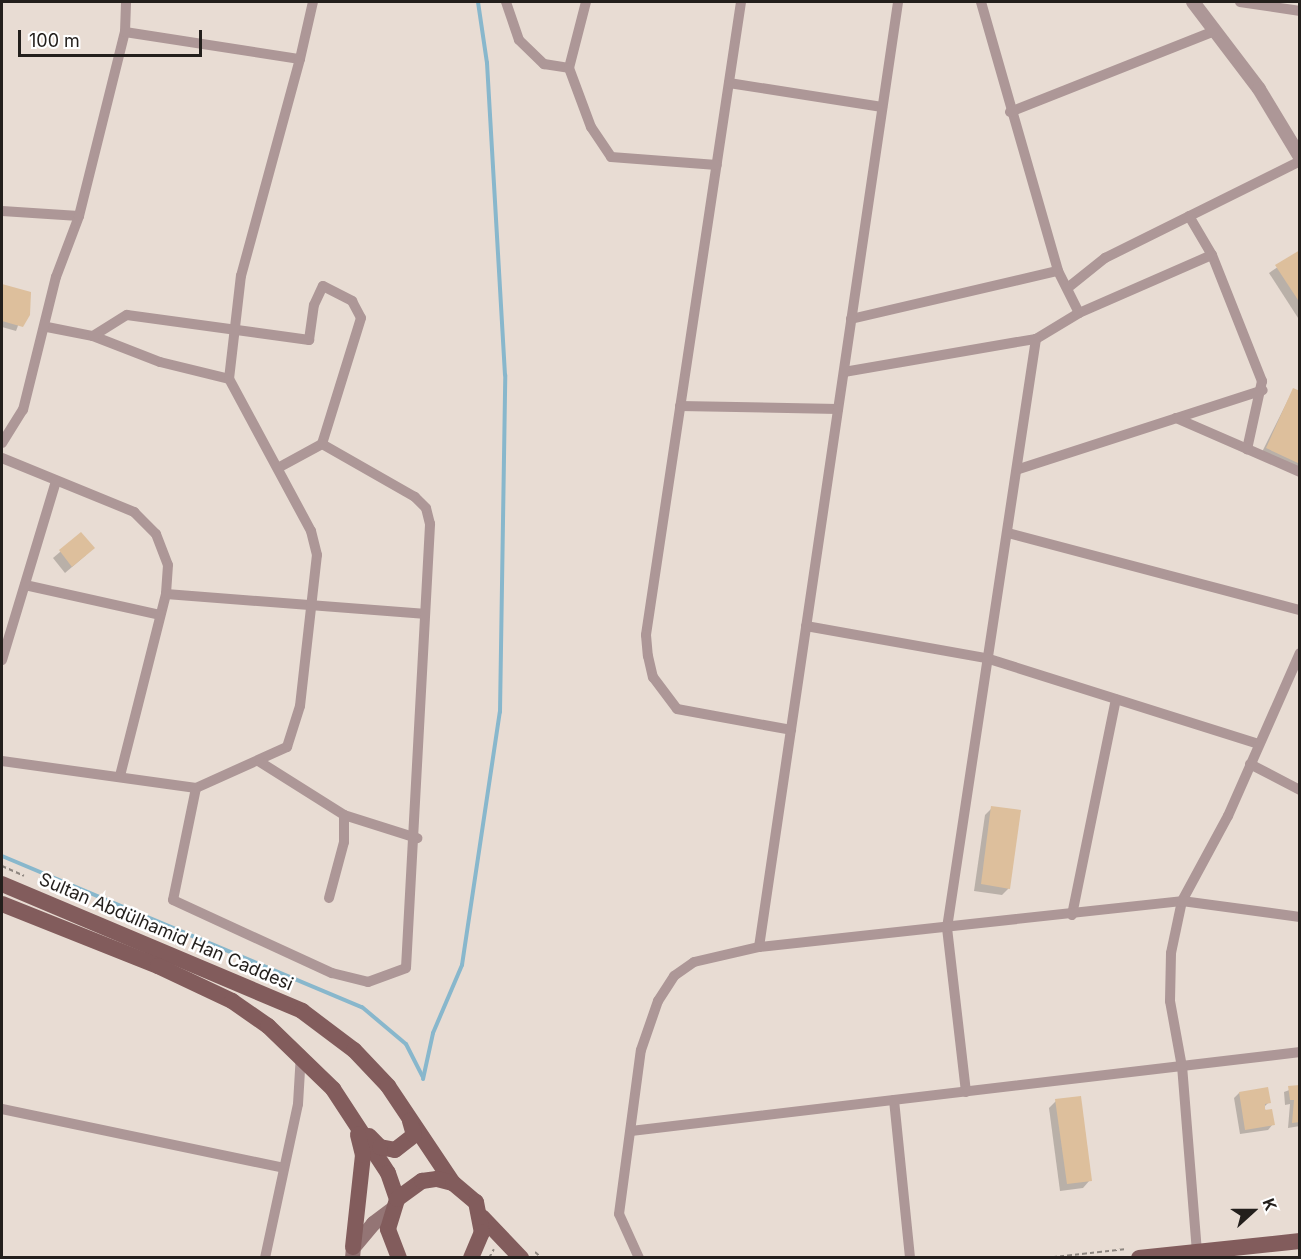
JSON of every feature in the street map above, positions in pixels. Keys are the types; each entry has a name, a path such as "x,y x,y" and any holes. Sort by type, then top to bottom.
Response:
{"main road":[{"name":"Sultan Abdülhamid Han Caddesi","path":"2,884 302,1011 354,1050 410,1119 453,1183 476,1202 482,1217"},
{"name":"Sultan Abdülhamid Han Caddesi","path":"2,904 232,1001 301,1054 354,1120 388,1173 395,1204"},
{"path":"354,1120 380,1147 395,1150 414,1135 410,1119"},
{"path":"353,1252 363,1155 354,1120"},
{"path":"353,1252 395,1204 422,1181 453,1183"},
{"path":"395,1204 388,1229 399,1257"},
{"path":"471,1257 482,1232 482,1217"},
{"path":"482,1217 521,1257"},
{"path":"1139,1257 1299,1241"}],"street":[{"path":"2,443 23,410 47,327 56,278 79,216 125,32 126,2"},
{"path":"2,761 196,788 260,762 287,747 300,706 317,555 311,531 229,379 230,332 313,2"},
{"path":"506,2 519,40 544,64 569,68"},
{"path":"586,2 569,68 591,127 611,157 717,165"},
{"path":"741,2 646,635 653,677 677,709 791,730"},
{"path":"759,948 898,2"},
{"path":"981,2 1010,112 1058,271 1070,286 1079,313"},
{"path":"1193,2 1295,143 1299,157"},
{"path":"1240,2 1299,10"},
{"path":"1010,112 1215,31"},
{"path":"125,32 300,59"},
{"path":"729,83 882,107"},
{"path":"1070,286 1105,258 1299,161"},
{"path":"2,211 79,216"},
{"path":"1189,216 1212,255 1256,359 1263,390 1248,449"},
{"path":"844,372 1036,339 1079,313 1212,255"},
{"path":"851,319 1058,271"},
{"path":"93,336 127,315 230,332 309,340 314,305 323,286 352,301 361,318 322,444 278,468"},
{"path":"47,327 93,336 160,362 229,379"},
{"path":"966,1092 947,928 1036,339"},
{"path":"1018,469 1263,390"},
{"path":"680,406 838,409"},
{"path":"1176,418 1299,472"},
{"path":"196,788 173,900 332,973 368,982 406,968 417,838 423,614 430,524 426,508 322,444"},
{"path":"2,458 134,512 156,534 168,565 166,594 120,776"},
{"path":"2,660 56,481"},
{"path":"1008,532 1299,610"},
{"path":"26,585 160,615"},
{"path":"166,594 423,614"},
{"path":"806,626 986,658 1258,744"},
{"path":"1197,1252 1182,1066 1170,1001 1171,953 1182,901 1296,668 1299,653"},
{"path":"1072,915 1116,699"},
{"path":"260,762 344,815 417,838"},
{"path":"1250,764 1299,790"},
{"path":"329,898 344,842 344,815"},
{"path":"639,1257 619,1214 641,1050 674,976 693,962 759,948 1182,901 1299,917"},
{"path":"631,1131 1299,1052"},
{"path":"265,1257 298,1104 301,1054"},
{"path":"894,1100 910,1257"},
{"path":"2,1109 284,1168"}],"building":[{"path":"1300,250 1300,303 1275,265"},
{"path":"2,284 31,292 30,315 23,327 2,321"},
{"path":"1293,388 1300,391 1300,464 1266,448"},
{"path":"81,532 95,548 72,567 59,550"},
{"path":"991,806 1021,810 1010,889 981,884"},
{"path":"1300,1085 1300,1122 1292,1123 1294,1100 1290,1100 1288,1086"},
{"path":"1268,1087 1271,1103 1265,1104 1265,1110 1272,1109 1275,1125 1245,1130 1239,1092"},
{"path":"1081,1096 1092,1181 1067,1184 1055,1099"}],"waterway":[{"path":"423,1079 433,1033 462,965 500,712 505,375 487,63 478,2"},
{"path":"2,856 362,1007 406,1044 422,1076"}]}
